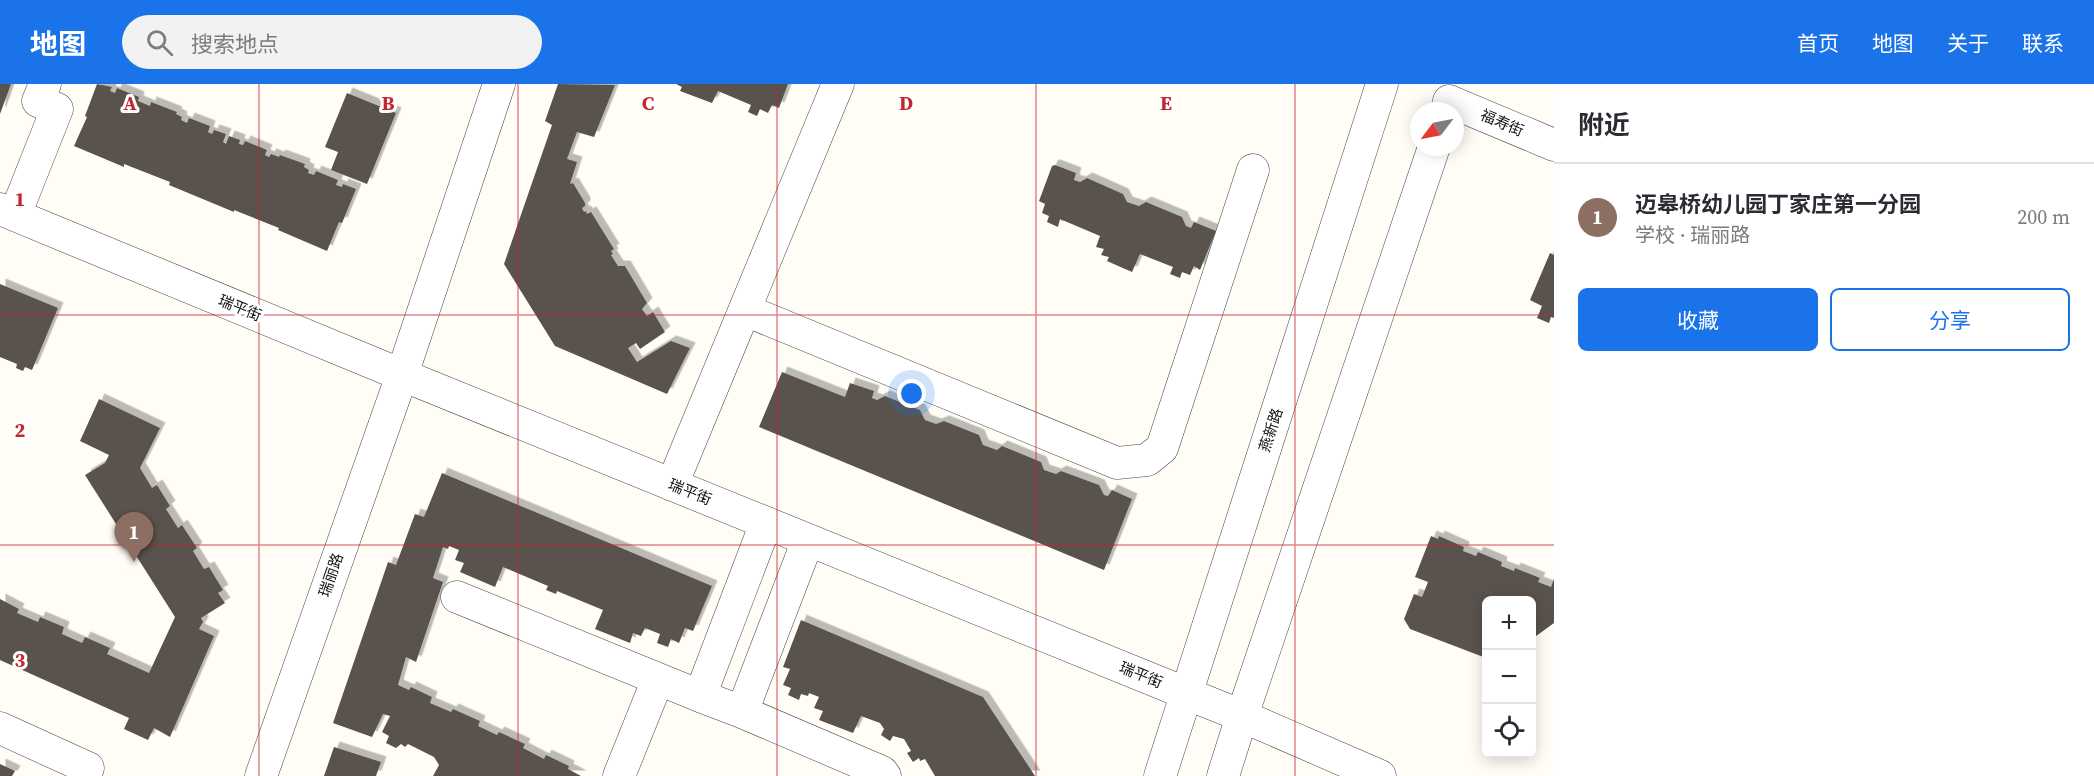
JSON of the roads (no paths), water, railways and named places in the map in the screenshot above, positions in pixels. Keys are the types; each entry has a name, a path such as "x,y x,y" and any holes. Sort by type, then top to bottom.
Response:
{"street":[{"path":"7,212 57,109 38,101 45,84"},
{"name":"瑞丽路","path":"261,776 402,375 499,84"},
{"path":"672,484 838,84"},
{"name":"燕新路","path":"1160,776 1382,84"},
{"name":"福寿街","path":"1450,99 1554,145"},
{"path":"1223,776 1431,156"},
{"path":"745,310 1117,463 1147,460 1162,447 1253,170"},
{"name":"瑞平街","path":"7,212 1242,716 1380,776"},
{"path":"700,696 766,523"},
{"path":"742,712 808,540"},
{"path":"457,597 742,712 882,772 885,776"},
{"path":"619,776 658,679"},
{"path":"0,728 88,768"}],"place":[{"name":"迈皋桥幼儿园丁家庄第一分园","path":"134,562"}]}
